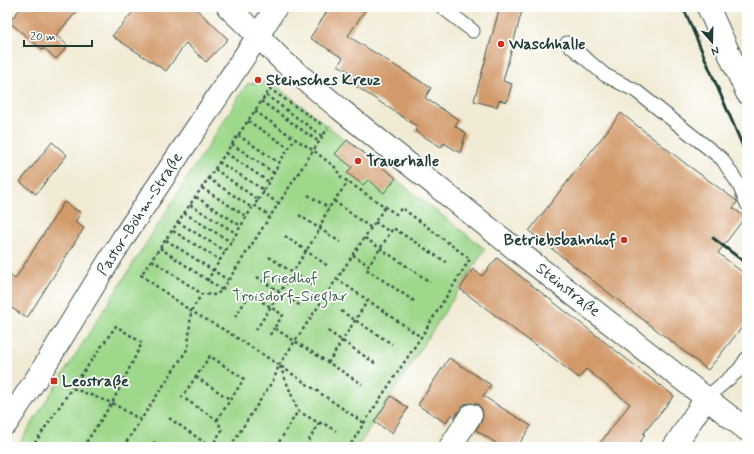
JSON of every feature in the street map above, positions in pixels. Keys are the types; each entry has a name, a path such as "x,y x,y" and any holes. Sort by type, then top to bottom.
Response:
{"street":[{"name":"Steinstraße","path":"228,7 284,62 340,110 747,430"},
{"name":"Pastor-Böhm-Straße","path":"7,423 42,370 124,238 276,7"},
{"path":"708,7 747,93"},
{"path":"674,447 706,398"},
{"path":"450,447 471,415"}],"lane":[{"path":"442,7 473,31"},
{"path":"567,43 605,75 636,92 722,159 739,186 747,204"},
{"path":"706,398 739,370 747,358"}],"path":[{"path":"321,125 270,89 141,275 191,311 226,331 279,365 364,423"},
{"path":"266,95 322,136"},
{"path":"261,101 318,142"},
{"path":"152,260 202,294 216,295 222,290 340,110"},
{"path":"255,111 313,150 336,168 340,176 348,182 396,214 402,208 470,259 349,447"},
{"path":"248,120 289,148"},
{"path":"238,136 279,163"},
{"path":"207,281 295,139"},
{"path":"232,144 274,173"},
{"path":"226,153 269,182"},
{"path":"220,162 264,190"},
{"path":"215,169 258,200"},
{"path":"208,178 252,208"},
{"path":"256,330 320,229 329,208 348,182"},
{"path":"202,188 247,217"},
{"path":"262,193 278,203"},
{"path":"308,195 329,208"},
{"path":"196,197 241,226"},
{"path":"334,201 371,228"},
{"path":"254,204 270,216"},
{"path":"190,205 236,233"},
{"path":"230,447 274,379 279,365 385,207"},
{"path":"184,214 231,242"},
{"path":"299,215 340,242"},
{"path":"178,222 226,250"},
{"path":"375,222 390,232"},
{"path":"414,301 366,269 393,228 446,262"},
{"path":"172,231 220,260"},
{"path":"285,236 328,266"},
{"path":"365,238 430,282"},
{"path":"166,240 228,280"},
{"path":"160,248 222,290"},
{"path":"353,255 368,265"},
{"path":"269,257 315,287"},
{"path":"257,277 302,307"},
{"path":"337,279 421,337"},
{"path":"123,447 188,348 191,311 202,294"},
{"path":"234,317 250,294 283,315 270,335"},
{"path":"328,363 368,300"},
{"path":"341,310 392,344"},
{"path":"38,447 34,444 116,326 142,343 112,403 83,447"},
{"path":"274,328 362,384"},
{"path":"328,331 376,364"},
{"path":"169,418 211,447 222,430 217,420 182,397 210,356 244,379 217,420"},
{"path":"279,365 298,411 336,431"},
{"path":"196,377 230,400"},
{"path":"72,388 112,403 141,420"},
{"path":"276,447 298,411"},
{"path":"305,447 320,423"},
{"path":"154,442 162,447"}],"green space":[{"name":"Friedhof Troisdorf-Sieglar","path":"270,81 485,249 358,447 17,447 247,84"}],"building":[{"path":"22,7 81,7 56,35 68,46 56,59 44,48 43,50 9,22"},
{"path":"137,7 194,7 228,39 206,62 186,43 166,71 112,36"},
{"path":"330,7 367,7 348,36 431,88 425,98 459,120 455,126 466,133 460,153 444,143 441,147 415,131 418,127 345,79 350,72 338,65 343,58 310,38"},
{"name":"Waschhalle","path":"500,7 523,7 503,81 512,84 507,102 499,100 497,107 474,101"},
{"name":"Betriebsbahnhof","path":"621,113 686,164 737,201 733,208 745,217 718,253 747,276 747,321 708,370 529,231"},
{"name":"Trauerhalle","path":"347,140 396,178 384,193 368,180 363,185 347,173 352,167 335,154"},
{"path":"52,142 67,155 36,194 20,182"},
{"path":"64,202 81,213 75,222 84,228 27,318 7,305 7,273 15,279"},
{"path":"497,258 674,396 643,434 645,435 637,447 597,447 630,404 586,369 579,378 460,289 473,269 482,276"},
{"path":"449,358 491,385 483,396 531,426 517,447 502,447 476,430 483,416 482,409 478,404 465,404 455,417 451,414 446,423 418,405"},
{"path":"391,396 408,408 392,433 374,422"}],"railway":[{"path":"683,7 747,156"},
{"path":"713,238 747,264"}],"place":[{"name":"Waschhalle","path":"501,44"},
{"name":"Steinsches Kreuz","path":"258,80"},
{"name":"Trauerhalle","path":"358,161"},
{"name":"Betriebsbahnhof","path":"624,240"},
{"name":"Leostraße","path":"54,381"}]}
